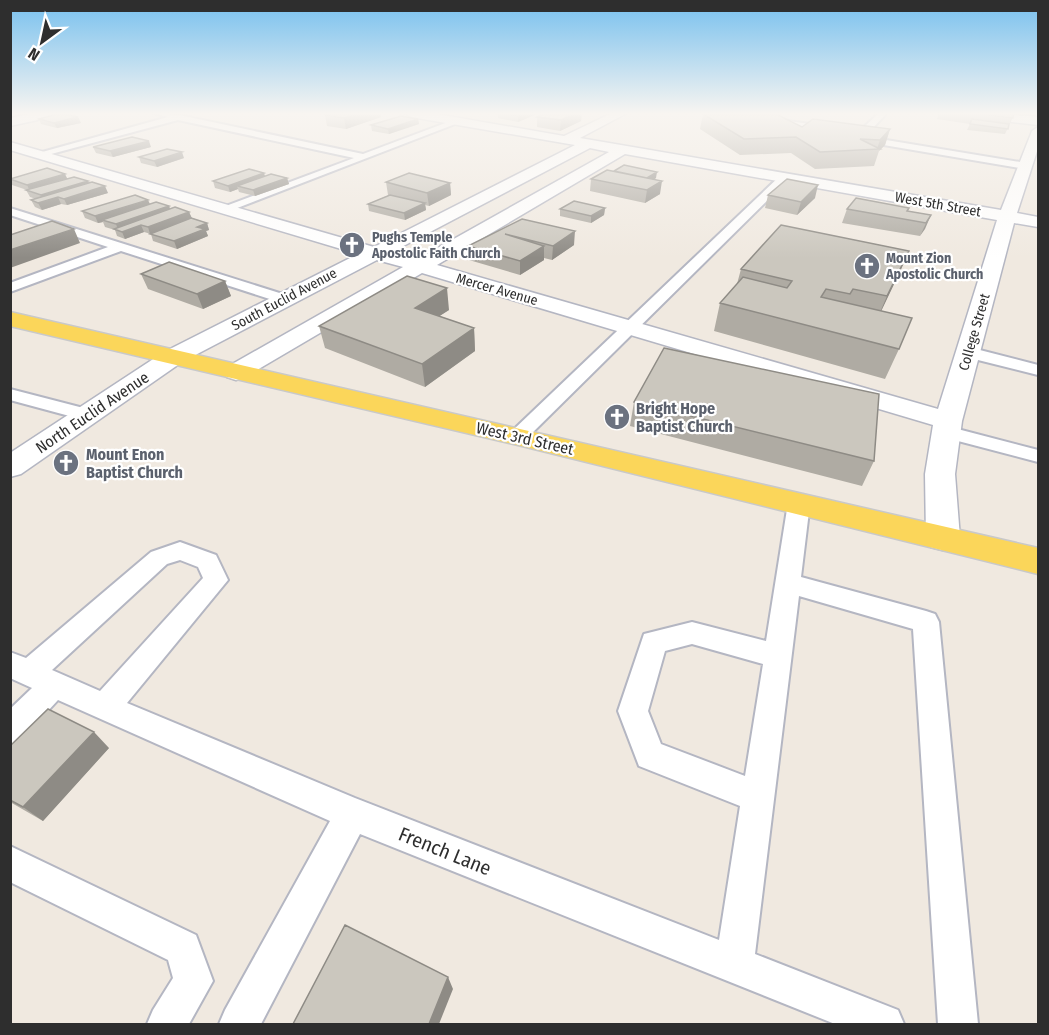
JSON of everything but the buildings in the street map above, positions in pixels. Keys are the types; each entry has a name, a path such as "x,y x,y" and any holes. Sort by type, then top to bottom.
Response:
{"main road":[{"name":"West 3rd Street","path":"10,319 518,436 1038,561"}],"street":[{"name":"Mercer Avenue","path":"65,161 630,328 947,426"},
{"name":"South Euclid Avenue","path":"173,357 554,161"},
{"path":"236,372 602,161"},
{"name":"West 5th Street","path":"690,161 1038,222"},
{"name":"College Street","path":"943,538 940,474 947,426 1007,216 1028,161"},
{"name":"North Euclid Avenue","path":"10,467 173,357"}],"lane":[{"path":"227,209 353,161"},
{"path":"998,161 1026,166"},
{"path":"518,436 785,177"},
{"path":"10,211 284,299"},
{"path":"10,288 119,247"},
{"path":"968,352 1038,370"},
{"path":"10,394 88,415"},
{"path":"947,426 1038,456"},
{"path":"734,965 799,503"},
{"path":"10,730 31,674 159,558 180,551 207,561 216,580 105,707"},
{"path":"788,583 926,622 958,1024"},
{"path":"758,796 650,755 633,711 654,642 692,633 777,656"},
{"name":"French Lane","path":"31,674 352,814 884,1024"},
{"path":"239,1024 352,814"},
{"path":"10,863 183,948 194,981 167,1024"}],"place":[{"name":"Pughs Temple Apostolic Faith Church","path":"352,245"},
{"name":"Mount Zion Apostolic Church","path":"867,266"},
{"name":"Bright Hope Baptist Church","path":"617,417"},
{"name":"Mount Enon Baptist Church","path":"66,463"}]}
